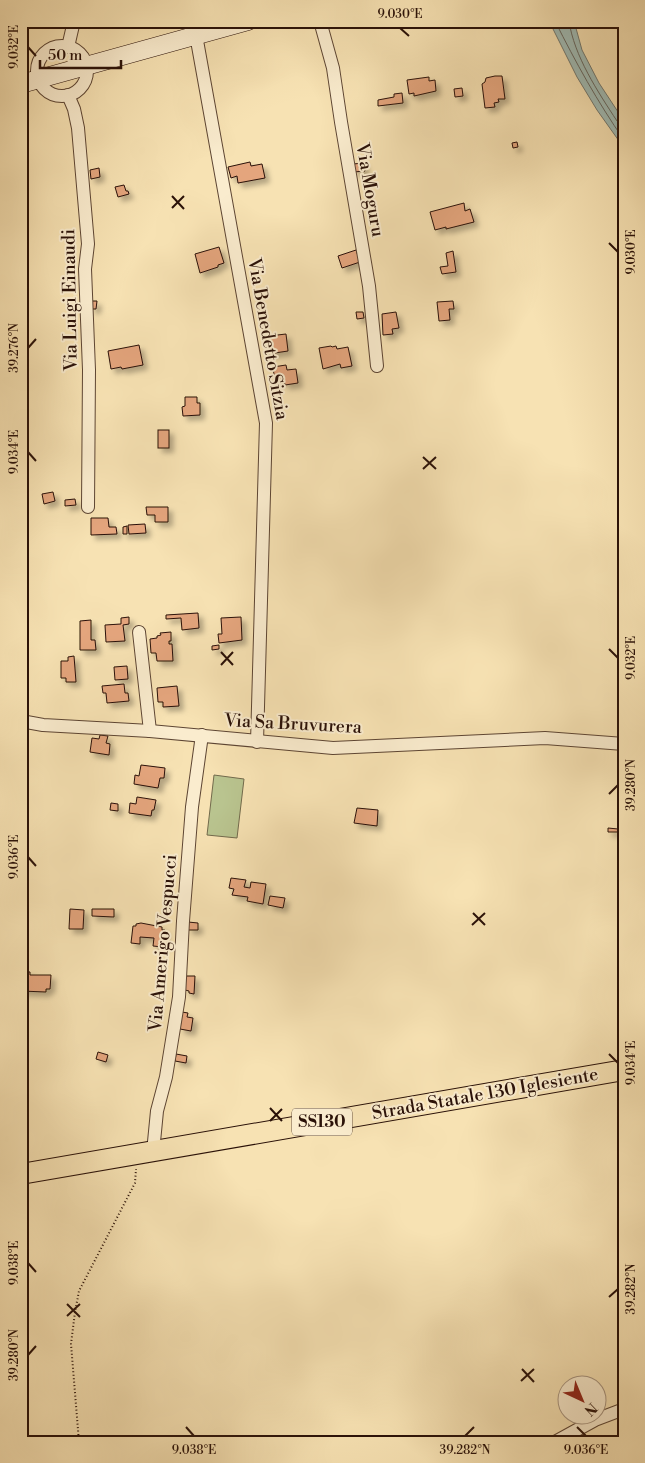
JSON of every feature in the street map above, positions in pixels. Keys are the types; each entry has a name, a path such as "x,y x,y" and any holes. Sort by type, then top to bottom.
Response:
{"main road":[{"path":"21,84 248,21"},
{"name":"Strada Statale 130 Iglesiente","path":"21,1174 624,1070"},
{"name":"Strada Statale 130 Iglesiente","path":"21,1186 624,1083"}],"street":[{"path":"68,47 74,21"},
{"name":"Via Moguru","path":"320,21 333,68 369,286 377,366"},
{"name":"Via Benedetto Sitzia","path":"196,36 266,423 258,742"},
{"path":"68,47 80,54 86,66 84,81 74,92 68,95 53,94 47,91 38,79 37,72 41,57 53,48 68,47"},
{"name":"Via Luigi Einaudi","path":"68,95 74,109 78,128 88,244 85,269 89,370 88,507"},
{"path":"139,632 150,731"},
{"name":"Via Sa Bruvurera","path":"21,721 43,725 150,731 333,748 545,738 624,744"},
{"name":"Via Amerigo Vespucci","path":"153,1152 157,1111 166,1077 179,997 192,817 202,736"},
{"path":"558,1441 595,1420 624,1409"}],"path":[{"path":"79,1442 72,1344 79,1291 135,1183 136,1167"}],"green space":[{"path":"214,775 244,779 237,838 207,835"}],"water":[{"path":"549,21 574,21 582,50 599,83 624,121 624,148 597,110 577,77"}],"building":[{"path":"502,76 505,99 498,99 499,102 494,103 495,107 485,108 482,84 486,78"},
{"path":"429,77 429,81 435,80 436,91 414,96 414,93 409,94 407,80"},
{"path":"462,88 463,96 455,97 454,89"},
{"path":"402,93 403,103 378,106 378,100 394,97 394,94"},
{"path":"517,142 518,147 513,148 512,143"},
{"path":"250,162 251,166 262,164 265,178 238,183 237,176 231,178 228,167"},
{"path":"364,163 365,171 354,172 353,164"},
{"path":"99,168 100,177 91,179 90,170"},
{"path":"124,185 129,194 118,197 115,187"},
{"path":"464,203 465,211 470,209 474,222 435,230 430,212"},
{"path":"219,247 224,263 200,273 195,254"},
{"path":"356,250 360,262 342,268 338,256"},
{"path":"453,251 456,272 442,274 440,267 448,266 446,253"},
{"path":"91,301 97,301 96,309 91,309"},
{"path":"453,301 454,309 449,309 450,320 439,321 437,302"},
{"path":"356,312 363,312 364,318 357,319"},
{"path":"396,312 399,328 392,329 393,334 383,335 382,314"},
{"path":"286,334 288,351 268,354 268,348 270,348 269,336"},
{"path":"139,345 143,365 111,369 108,351"},
{"path":"336,346 337,349 348,347 352,366 341,368 340,364 323,369 319,348"},
{"path":"286,365 287,370 296,369 298,383 285,385 284,380 275,382 273,367"},
{"path":"185,397 197,397 197,403 200,403 200,415 183,416 182,407 185,406"},
{"path":"158,430 169,430 169,448 158,448"},
{"path":"53,492 55,501 44,504 42,494"},
{"path":"75,499 76,505 65,506 65,500"},
{"path":"146,507 168,507 168,522 155,522 155,515 147,515"},
{"path":"91,518 108,518 109,527 116,527 117,534 91,535"},
{"path":"145,524 146,533 129,534 128,525"},
{"path":"127,526 127,534 123,534 123,527"},
{"path":"198,613 199,628 182,630 181,618 166,619 166,615"},
{"path":"129,617 129,624 123,625 125,641 106,642 105,625 121,624 121,618"},
{"path":"241,617 242,640 219,643 218,634 222,634 221,618"},
{"path":"91,620 91,640 95,640 96,650 80,650 80,621"},
{"path":"171,632 169,644 172,644 173,661 157,661 156,653 151,653 150,639 157,638 157,636 161,635 160,633"},
{"path":"219,645 219,649 212,650 212,646"},
{"path":"74,656 76,682 66,682 66,678 61,678 61,661 68,661 68,657"},
{"path":"127,666 128,679 115,680 114,667"},
{"path":"124,684 125,693 128,693 129,701 107,703 106,693 103,693 102,686"},
{"path":"177,686 179,706 163,707 163,702 158,702 157,688"},
{"path":"100,735 108,736 106,743 110,744 109,755 90,752 92,738 99,739"},
{"path":"141,765 165,768 164,778 160,778 158,788 134,784 135,775 139,776"},
{"path":"137,797 156,800 151,816 129,813 130,803 136,804"},
{"path":"111,803 118,804 118,811 110,810"},
{"path":"357,808 378,810 377,826 354,823"},
{"path":"608,828 618,829 618,832 608,832"},
{"path":"231,878 246,880 244,887 250,888 251,882 266,884 263,904 247,901 248,897 232,895 234,889 229,888"},
{"path":"270,896 285,898 283,908 268,905"},
{"path":"70,909 84,910 83,929 69,929"},
{"path":"92,909 114,909 114,917 92,916"},
{"path":"188,922 198,923 198,930 188,930"},
{"path":"141,923 162,927 162,930 165,930 163,947 153,946 154,938 140,937 140,944 131,943 133,926"},
{"path":"21,971 30,972 30,975 51,975 50,989 46,989 46,992 21,991"},
{"path":"186,976 195,976 194,994 185,990"},
{"path":"182,1012 188,1013 187,1017 193,1018 191,1031 180,1029"},
{"path":"98,1052 108,1055 106,1062 96,1059"},
{"path":"176,1054 187,1056 186,1063 175,1061"}]}
